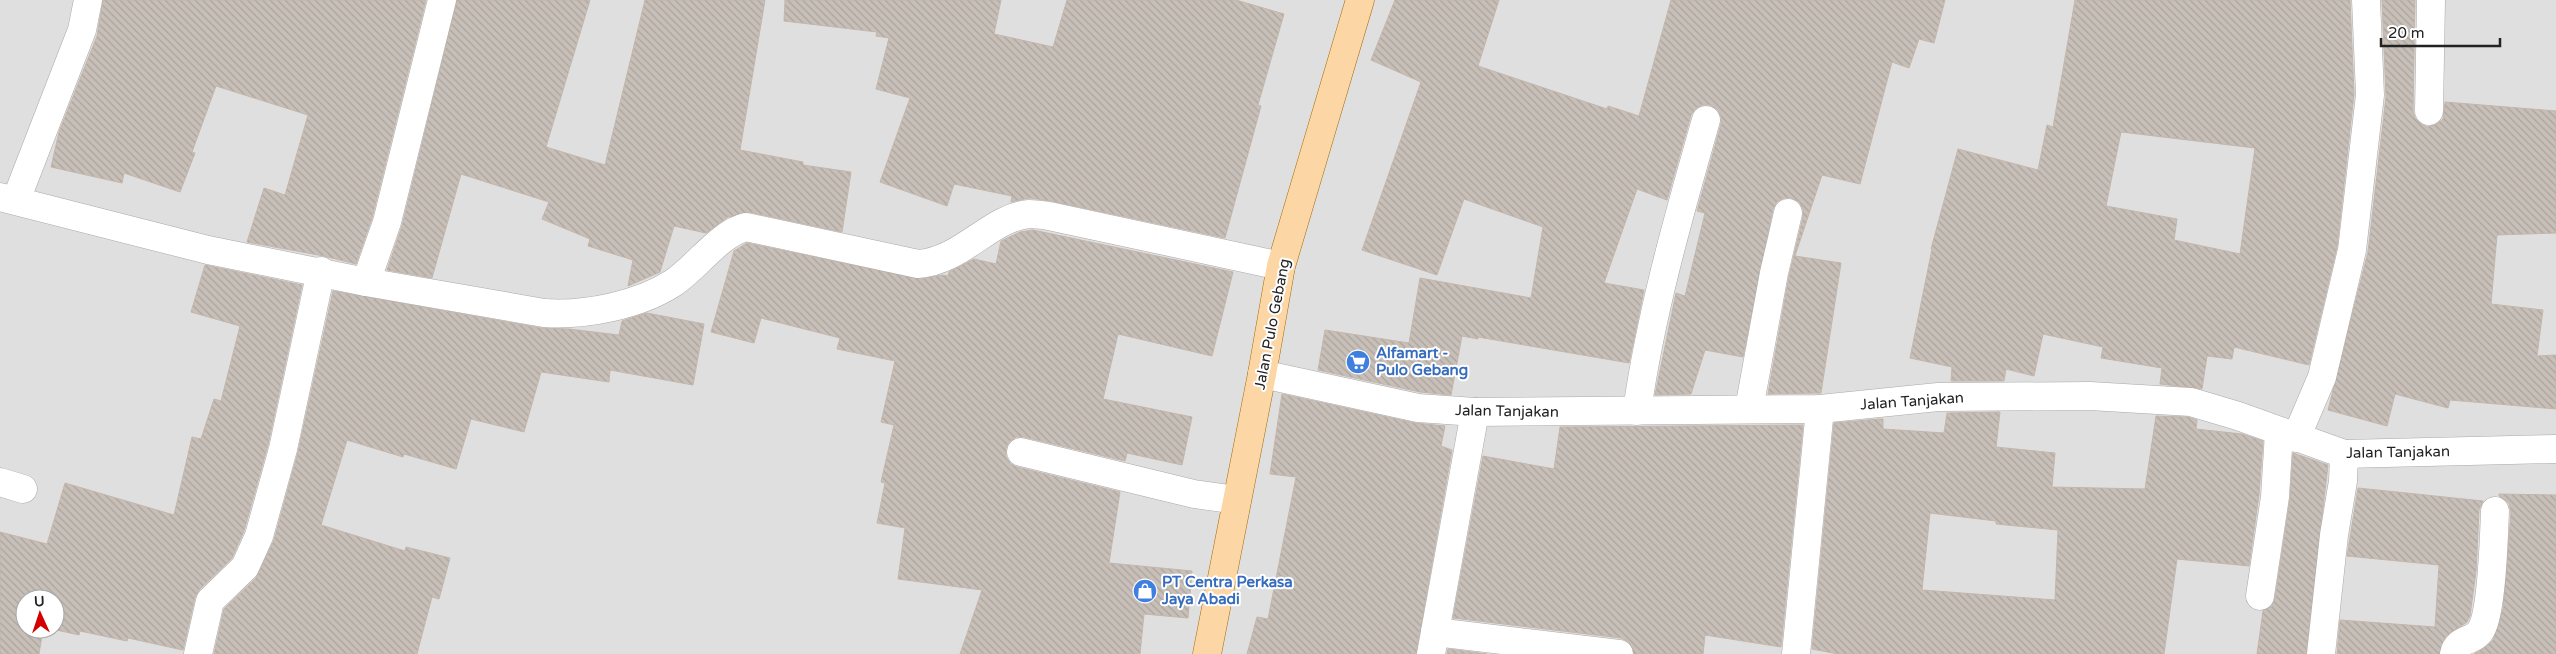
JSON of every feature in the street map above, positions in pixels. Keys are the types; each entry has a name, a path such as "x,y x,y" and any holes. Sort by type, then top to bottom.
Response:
{"main road":[{"name":"Jalan Pulo Gebang","path":"1207,654 1262,374 1280,266 1360,0"}],"street":[{"path":"88,0 82,30 8,199 208,250 321,271 366,282 544,314 566,315 621,306 673,283 726,238 746,226 918,264 942,260 997,227 1029,214 1049,216 1280,266"},
{"path":"366,282 387,222 442,0"},
{"path":"2260,596 2275,497 2288,435 2322,377 2352,250 2370,95 2366,0"},
{"path":"2429,111 2431,0"},
{"path":"1637,411 1656,310 1681,206 1706,120"},
{"path":"1749,409 1774,273 1788,213"},
{"path":"198,654 210,601 245,567 259,536 283,449 321,271"},
{"name":"Jalan Tanjakan","path":"1262,374 1418,408 1475,412 1820,409 1938,397 2090,396 2150,398 2191,402 2238,416 2344,454 2556,448"},
{"path":"1796,654 1820,409"},
{"path":"1475,412 1433,643 1619,654"},
{"path":"1022,452 1194,494 1237,500"},
{"path":"2321,654 2334,535 2343,481 2344,454"},
{"path":"2454,654 2461,642 2478,634 2482,629 2488,605 2495,511"}],"shaded area":[{"path":"0,0 2556,0 2556,654 0,654"}],"building":[{"path":"103,0 426,0 372,218 356,264 324,256 247,242 264,188 285,195 308,115 216,86 192,152 195,153 180,192 124,173 122,183 51,167 59,132 97,36"},
{"path":"457,0 590,0 546,147 605,165 645,0 765,0 740,150 803,162 803,165 851,172 842,232 749,212 728,217 706,233 674,226 660,272 628,286 633,260 588,246 590,239 542,219 549,202 461,174 432,278 387,270 402,226"},
{"path":"785,0 1001,0 994,34 1053,47 1067,0 1236,0 1284,14 1258,105 1261,106 1225,238 1051,201 1029,198 1011,202 1012,196 954,184 947,206 880,182 910,98 876,89 889,38 876,36 877,32 784,21"},
{"path":"1395,0 1499,0 1478,66 1607,109 1608,106 1639,116 1671,0 1945,0 1934,43 1919,39 1909,68 1892,62 1860,184 1822,175 1795,256 1841,263 1821,393 1768,394 1789,276 1803,217 1803,209 1799,202 1791,198 1784,198 1777,202 1773,209 1743,357 1705,350 1691,394 1655,395 1676,293 1685,296 1705,213 1697,211 1721,124 1718,110 1710,105 1702,105 1695,109 1691,115 1667,200 1637,189 1604,283 1644,290 1629,363 1478,337 1478,339 1462,336 1451,395 1420,392 1318,370 1325,330 1409,343 1420,278 1531,298 1543,227 1464,199 1437,275 1362,250 1421,82 1371,60"},
{"path":"2075,0 2350,0 2354,94 2337,247 2309,365 2234,347 2232,359 2207,356 2202,389 2160,384 2162,368 2101,358 2103,347 2043,334 2034,376 2006,369 2004,381 1951,381 1952,367 1910,358 1931,249 1958,149 2038,170 2047,125 2053,127","holes":["2121,132 2255,148 2240,254 2174,240 2177,219 2106,206"]},
{"path":"2382,0 2415,0 2413,111 2415,118 2421,124 2428,127 2437,124 2443,119 2445,102 2556,111 2556,233 2497,235 2491,304 2543,310 2537,356 2556,355 2556,409 2450,400 2448,408 2395,394 2387,426 2328,410 2368,252 2386,97"},
{"path":"1033,230 1233,272 1212,356 1118,334 1103,399 1192,417 1182,465 1127,453 1125,461 1024,437 1016,437 1009,442 1006,448 1006,457 1011,464 1017,467 1120,492 1109,563 1192,571 1188,618 1144,614 1140,654 960,654 982,590 898,579 905,528 877,523 885,483 881,482 894,425 881,422 895,361 837,349 840,338 761,318 754,343 711,332 734,251 747,243 920,279 942,275 948,276 949,272 974,259 996,264 1001,241 1020,232"},
{"path":"205,265 302,285 268,445 244,531 232,558 199,590 195,597 183,650 128,638 127,641 80,631 79,635 65,632 65,589 15,589 15,639 41,639 39,654 0,654 0,532 47,544 65,483 174,515 192,437 201,439 214,399 221,401 240,326 191,312"},
{"path":"333,291 541,328 569,329 619,335 622,321 647,313 704,324 693,385 610,370 609,382 541,372 524,432 471,419 456,469 404,454 403,457 347,440 321,525 405,551 406,547 450,558 439,599 432,597 417,654 214,654 224,609 256,578 274,540 298,452"},
{"path":"1282,394 1415,423 1445,426 1441,446 1452,450 1416,654 1247,654 1257,617 1268,619 1296,477 1270,474"},
{"path":"2000,412 1996,447 2055,453 2052,487 2145,489 2156,416 2188,417 2197,420 2196,429 2242,434 2263,441 2259,495 2249,566 2177,559 2164,654 1838,654 1812,649 1834,423 1883,419 1883,429 1944,433 1947,413","holes":["1930,513 1996,521 1996,524 2058,530 2055,600 1922,590"]},
{"path":"1803,425 1781,647 1705,635 1703,654 1634,654 1629,642 1621,638 1453,618 1483,456 1554,469 1560,427"},
{"path":"2293,453 2328,465 2306,654 2257,654 2263,611 2272,606 2275,598 2290,499"},
{"path":"2358,488 2483,501 2479,510 2476,571 2470,616 2467,622 2446,636 2439,654 2337,654 2340,620 2435,627 2439,565 2347,556"},
{"path":"2499,494 2556,495 2556,654 2474,654 2493,640 2503,609 2511,512 2509,503"},
{"path":"1448,649 1487,654 1447,654"}],"place":[{"name":"Alfamart - Pulo Gebang","path":"1358,362"},
{"name":"PT Centra Perkasa Jaya Abadi","path":"1145,591"}]}
